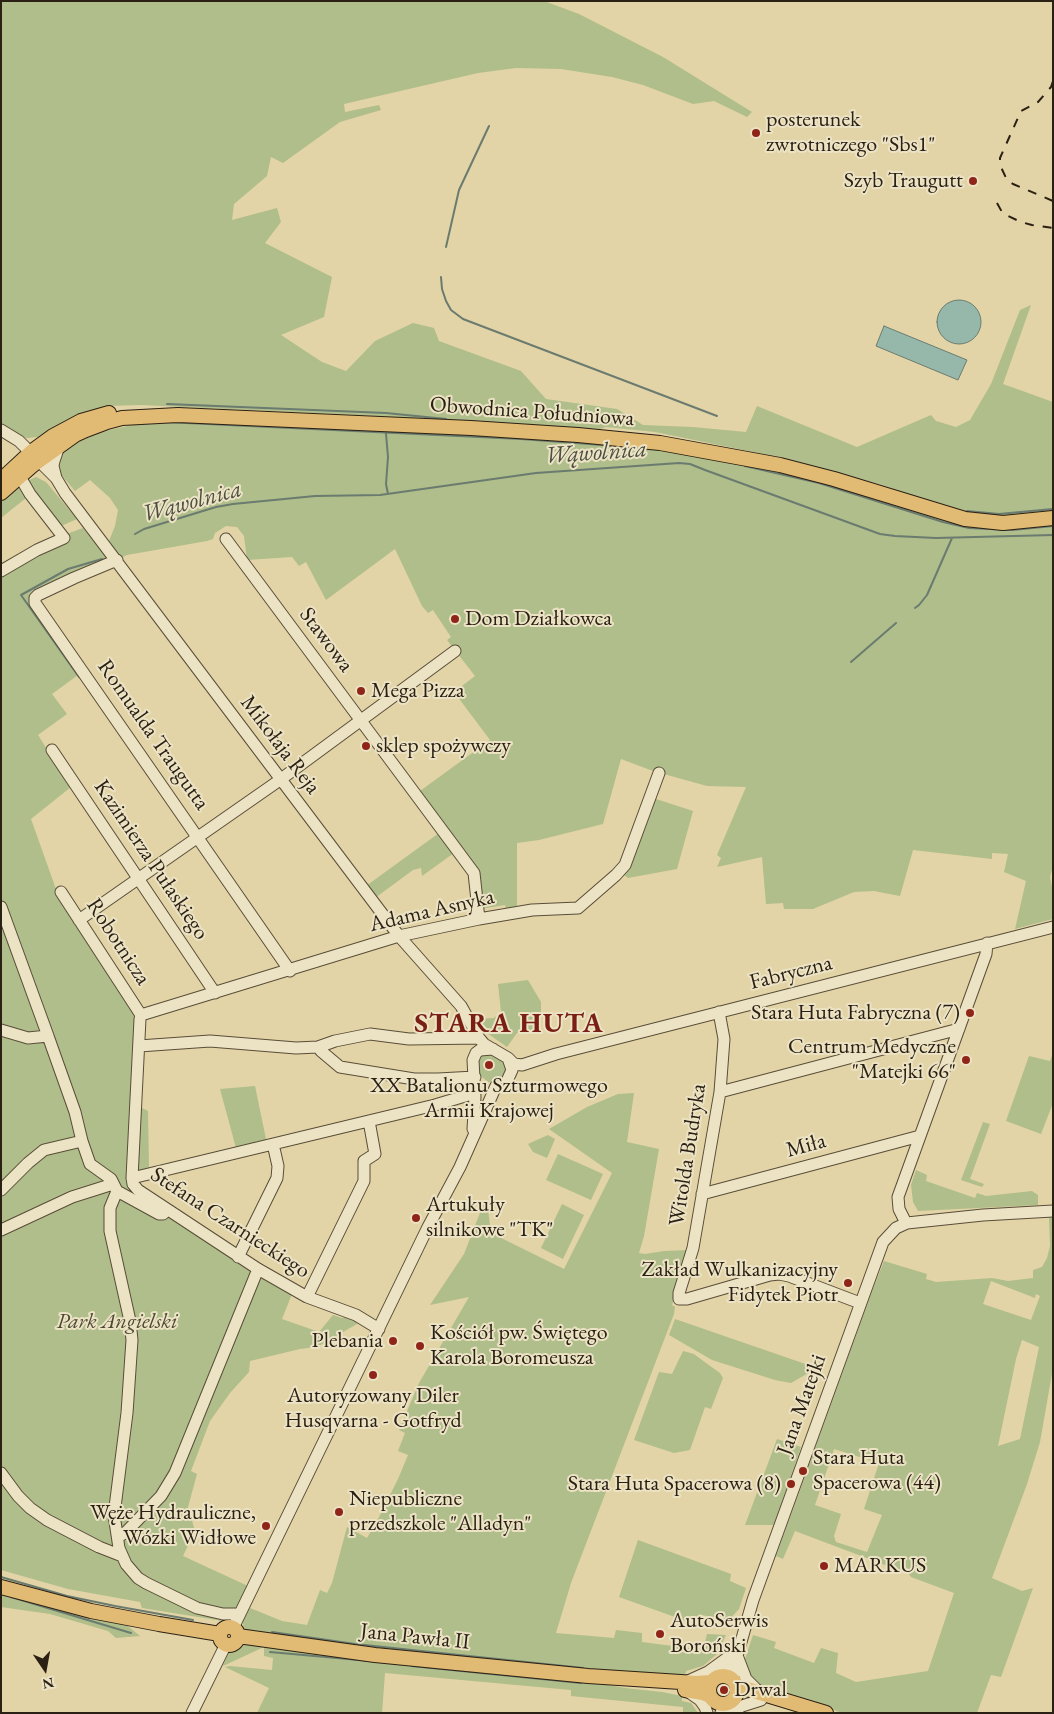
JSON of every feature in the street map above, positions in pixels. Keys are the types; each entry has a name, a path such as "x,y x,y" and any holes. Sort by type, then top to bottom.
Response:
{"main road":[{"name":"Obwodnica Południowa","path":"32,459 81,421 105,414 125,411 471,428 586,435 694,448 780,465 834,479 965,519 1002,523 1053,518"},
{"path":"1,480 32,459"},
{"path":"1,493 32,459"},
{"name":"Jana Pawła II","path":"1,1587 91,1611 229,1636 375,1655 686,1686"},
{"name":"Jana Pawła II","path":"588,1676 669,1681 721,1698 761,1697 803,1704 824,1713"},
{"name":"Jana Pawła II","path":"761,1697 824,1713"}],"street":[{"name":"Mikołaja Reja","path":"1,430 18,441 32,459 65,493 399,936 454,997 467,1018 474,1038"},
{"name":"Mikołaja Reja","path":"1,436 56,478 65,493"},
{"path":"18,441 56,441 54,461 56,478"},
{"path":"1,571 37,550 64,538 23,482"},
{"name":"Stawowa","path":"226,539 474,873 479,919"},
{"name":"Romualda Traugutta","path":"117,560 38,595 34,598 35,602 290,971"},
{"path":"79,920 281,779 360,719 455,651"},
{"name":"Kazimierza Pułaskiego","path":"52,750 215,993"},
{"name":"Adama Asnyka","path":"141,1015 290,971 399,936 532,910 573,909 620,879 659,772"},
{"name":"Robotnicza","path":"61,892 141,1015"},
{"path":"1,907 75,1112 90,1164 111,1179 115,1188 159,1214 163,1214 167,1210"},
{"name":"Fabryczna","path":"508,1058 519,1066 556,1054 1053,926"},
{"path":"987,943 986,954 904,1181 904,1195 908,1209 906,1223 983,1215 1053,1211"},
{"name":"Witolda Budryka","path":"719,1012 724,1039 720,1092 693,1248 678,1296 679,1299 683,1300 779,1274 860,1303"},
{"name":"Stefana Czarnieckiego","path":"141,1015 133,1184 138,1190 167,1210 258,1270 307,1297 356,1315 379,1329"},
{"path":"720,1092 959,1029"},
{"path":"1,1030 28,1038 48,1036"},
{"path":"139,1046 210,1041 296,1048 318,1047 335,1041 370,1034 409,1039 474,1038 508,1058 512,1070 508,1081 496,1086 485,1086 477,1081 475,1077"},
{"path":"472,1138 475,1092 474,1038"},
{"path":"318,1047 340,1066 414,1079 475,1077"},
{"path":"473,1060 476,1053 480,1050 493,1049"},
{"name":"Fabryczna","path":"508,1081 540,1060"},
{"path":"192,1713 428,1226 460,1167 496,1086"},
{"path":"132,1178 435,1105 475,1092"},
{"path":"307,1297 364,1181 364,1161 375,1154 369,1121"},
{"name":"Miła","path":"702,1194 920,1136"},
{"path":"1,1190 28,1162 44,1150 82,1140"},
{"path":"238,1256 277,1178 278,1166 273,1144"},
{"path":"1,1230 72,1197 115,1188"},
{"path":"115,1188 110,1208 111,1241 116,1253 132,1340 127,1413 114,1515 122,1556 132,1571 146,1584 197,1608 223,1614 235,1614"},
{"name":"Jana Matejki","path":"721,1698 734,1667 734,1656 750,1610 883,1242 896,1228 906,1223"},
{"path":"118,1537 126,1532 161,1496 175,1473 258,1270"},
{"path":"1,1473 18,1496 30,1508 47,1520 99,1547 122,1556"},
{"path":"721,1698 705,1707 686,1686 734,1656 746,1679 761,1697"}],"green space":[{"path":"1,1 544,1 579,14 663,57 752,112 747,117 714,101 693,104 643,85 612,77 561,69 516,68 478,73 344,104 345,112 379,105 381,110 340,122 283,163 271,157 267,176 234,204 232,220 277,208 281,222 265,243 332,277 324,317 281,335 322,362 346,371 375,341 413,323 434,328 439,341 521,371 546,399 617,409 643,425 746,432 757,406 857,447 931,415 936,421 956,427 970,420 991,384 1020,310 1031,305 1003,384 1053,402 1053,511 1003,516 980,515 955,510 879,484 782,458 655,432 606,427 600,429 141,405 109,406 88,411 67,420 47,434 27,438 18,436 1,425"},
{"path":"154,420 533,438 653,449 788,473 954,522 1053,524 1053,866 1050,877 1053,891 1053,919 1015,929 1026,881 1004,872 1008,854 992,853 992,859 913,850 900,896 874,891 854,892 813,909 784,909 783,903 766,904 762,857 717,867 721,858 717,855 746,787 707,786 653,771 621,759 603,824 539,840 517,843 517,909 506,911 505,905 480,909 476,876 420,791 490,740 454,692 475,676 447,640 451,637 433,610 428,613 422,606 395,549 326,600 306,562 299,566 292,557 247,560 244,536 237,527 226,526 215,533 213,539 207,541 127,555 121,558 109,541 115,526 118,510 110,498 90,480 75,491 58,471 59,454 77,439 79,442 101,432"},
{"path":"36,477 46,482 77,519 59,527 25,482"},
{"path":"20,484 26,498 1,518 1,498"},
{"name":"Park Angielski","path":"83,528 112,565 37,601 82,672 52,694 67,714 38,735 71,787 31,819 57,892 136,1014 129,1188 176,1222 292,1294 282,1319 319,1332 333,1315 342,1318 349,1315 358,1322 317,1347 300,1349 250,1361 249,1372 230,1393 210,1421 191,1471 197,1474 188,1507 195,1531 183,1556 248,1586 229,1622 142,1608 140,1602 68,1589 1,1570 1,568 55,538"},
{"path":"653,798 693,811 677,869 628,878 624,875 628,870"},
{"path":"439,833 454,853 422,876 421,868 413,870 375,898 366,886"},
{"path":"528,980 541,1002 541,1031 517,1033 507,1047 480,1028 472,1019 494,1018 501,1012 498,984"},
{"path":"490,1052 505,1062 507,1067 505,1077 495,1082 488,1082 480,1075 478,1058 482,1053"},
{"path":"1053,1053 1053,1103 1041,1134 1006,1121 1029,1056 1050,1061"},
{"path":"255,1086 267,1144 236,1148 220,1089"},
{"path":"634,1093 627,1142 659,1149 644,1236 639,1253 690,1250 672,1305 675,1307 674,1314 571,1583 556,1633 614,1638 616,1630 642,1633 642,1642 703,1650 707,1634 726,1635 717,1654 703,1666 686,1671 685,1676 662,1676 391,1652 247,1631 242,1620 250,1608 282,1621 307,1625 320,1590 327,1593 332,1583 347,1527 367,1538 377,1521 408,1455 398,1451 405,1433 399,1430 419,1383 469,1297 430,1305 464,1254 485,1200 487,1202 491,1233 564,1269 612,1173 549,1129 587,1107 618,1094"},
{"path":"142,1108 148,1111 149,1169 137,1171 138,1112"},
{"path":"983,1122 990,1124 970,1179 984,1184 982,1187 961,1180"},
{"path":"548,1135 555,1139 547,1158 533,1152 528,1144"},
{"path":"558,1154 603,1174 591,1200 546,1180"},
{"path":"916,1170 927,1175 926,1181 975,1198 977,1193 986,1196 1032,1191 1038,1195 1038,1205 918,1211 913,1202 911,1185"},
{"path":"562,1204 584,1215 563,1259 541,1248"},
{"path":"1049,1217 1053,1217 1053,1368 1040,1442 1027,1484 992,1578 1022,1591 1033,1588 1001,1677 991,1675 977,1713 841,1713 811,1700 757,1684 747,1671 745,1659 753,1635 776,1642 774,1648 814,1663 821,1648 838,1653 836,1673 856,1682 928,1671 954,1593 795,1531 783,1559 776,1556 884,1261 927,1274 926,1279 936,1282 992,1278 1008,1281 1033,1278 1033,1270 1042,1267 1050,1246","holes":["991,1281 1035,1298 1036,1294 1040,1296 1031,1320 983,1304","1022,1340 1039,1347 1020,1439 998,1446 1016,1359","834,1449 879,1463 864,1509 882,1515 867,1552 836,1542 834,1536 841,1514 815,1505"]},
{"path":"675,1319 817,1368 791,1383 775,1380 712,1360 669,1335"},
{"path":"683,1351 694,1354 720,1373 723,1378 711,1409 705,1407 690,1450 674,1453 634,1440 659,1372 672,1374"},
{"path":"777,1439 801,1447 774,1525 745,1525"},
{"path":"638,1540 731,1574 730,1581 746,1588 739,1609 728,1621 702,1615 686,1621 619,1597"},
{"path":"1,1592 123,1622 140,1636 116,1638 108,1631 50,1614 1,1607"},
{"path":"238,1643 335,1656 593,1682 662,1692 682,1696 682,1701 691,1703 698,1713 683,1713 683,1707 571,1696 571,1690 385,1673 382,1713 257,1713 269,1688 225,1667 272,1670 273,1658 264,1656 264,1647 223,1666 230,1649"}],"shaded area":[{"path":"963,300 975,306 980,313 980,331 975,338 968,343 955,344 947,341 940,334 937,318 940,310 947,303"},
{"path":"884,326 967,360 958,380 876,346"}],"waterway":[{"path":"446,247 459,190 489,126"},
{"path":"441,277 446,301 451,310 463,319 717,416"},
{"path":"167,404 386,413 446,419"},
{"path":"166,422 521,439 617,446"},
{"path":"386,434 388,457 386,484 388,494"},
{"name":"Wąwolnica","path":"135,534 144,529 216,507 233,504 315,496 380,495 536,473 679,463 690,464 880,534 936,538 1053,535"},
{"path":"745,466 819,483 943,522 969,528 1012,530 1053,526"},
{"path":"967,511 999,514 1053,509"},
{"path":"915,608 927,595 952,538"},
{"path":"79,677 21,595 68,569 102,559"},
{"path":"851,662 896,623"},
{"path":"1,703 1,714"},
{"path":"1,1577 67,1596 193,1620"},
{"path":"11,1597 131,1633"},
{"path":"272,1632 355,1644 583,1668"},
{"path":"270,1652 370,1661"},
{"path":"412,1666 581,1683"}],"railway":[{"path":"1053,81 1051,87 1038,102 1021,111 1000,158 1000,165 1007,180 1053,201"},
{"path":"997,203 1002,212 1021,222 1053,228"}],"place":[{"name":"posterunek zwrotniczego \"Sbs1\"","path":"756,133"},
{"name":"Szyb Traugutt","path":"973,181"},
{"name":"Dom Działkowca","path":"455,619"},
{"name":"Mega Pizza","path":"361,691"},
{"name":"sklep spożywczy","path":"366,746"},
{"name":"Stara Huta Fabryczna (7)","path":"970,1013"},
{"name":"Centrum Medyczne \"Matejki 66\"","path":"966,1060"},
{"name":"XX Batalionu Szturmowego Armii Krajowej","path":"489,1065"},
{"name":"Artukuły silnikowe \"TK\"","path":"416,1218"},
{"name":"Zakład Wulkanizacyjny Fidytek Piotr","path":"848,1283"},
{"name":"Plebania","path":"393,1341"},
{"name":"Kościół pw. Świętego Karola Boromeusza","path":"420,1346"},
{"name":"Autoryzowany Diler Husqvarna - Gotfryd","path":"373,1375"},
{"name":"Stara Huta Spacerowa (44)","path":"803,1471"},
{"name":"Stara Huta Spacerowa (8)","path":"791,1484"},
{"name":"Niepubliczne przedszkole \"Alladyn\"","path":"339,1512"},
{"name":"Węże Hydrauliczne, Wózki Widłowe","path":"266,1526"},
{"name":"MARKUS","path":"824,1566"},
{"name":"AutoSerwis Boroński","path":"660,1634"},
{"name":"Drwal","path":"724,1690"}],"district":[{"name":"STARA HUTA","path":"509,1024"}]}
